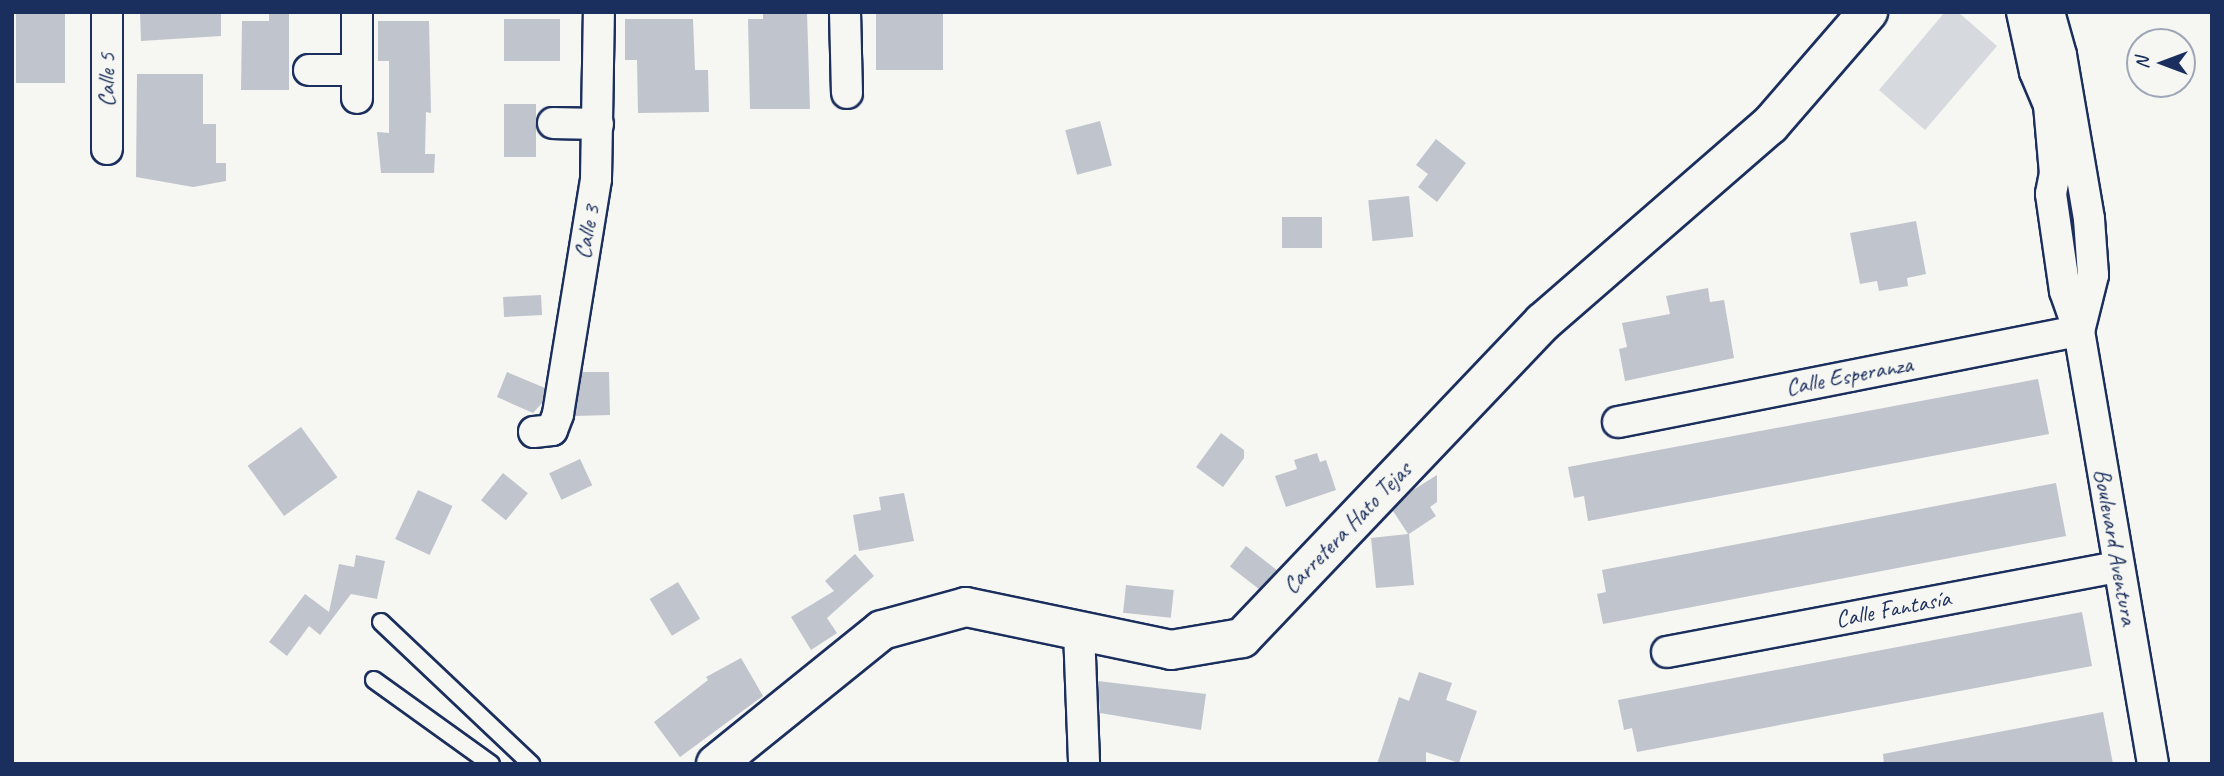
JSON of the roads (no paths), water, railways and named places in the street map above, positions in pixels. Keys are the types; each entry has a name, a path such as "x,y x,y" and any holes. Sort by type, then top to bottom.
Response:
{"street":[{"name":"Calle 5","path":"107,12 107,149"},
{"path":"309,70 357,84 357,12"},
{"name":"Calle 3","path":"534,432 552,430 558,414 596,179 599,12"},
{"path":"845,12 847,93"},
{"name":"Carretera Hato Tejas","path":"716,764 882,630 966,607 1171,650 1242,638 1543,322 1770,125 1868,12"},
{"name":"Boulevard Aventura","path":"2022,12 2043,62 2091,253 2093,275 2079,331"},
{"name":"Boulevard Aventura","path":"2049,12 2043,62 2055,173 2051,194 2064,291 2079,331 2152,764"},
{"path":"553,123 598,124"},
{"name":"Calle Esperanza","path":"1618,422 2079,331"},
{"name":"Calle Fantasía","path":"1667,652 2118,567"},
{"path":"1079,631 1084,764"}],"lane":[{"path":"381,622 531,764"},
{"path":"374,680 491,764"}]}
